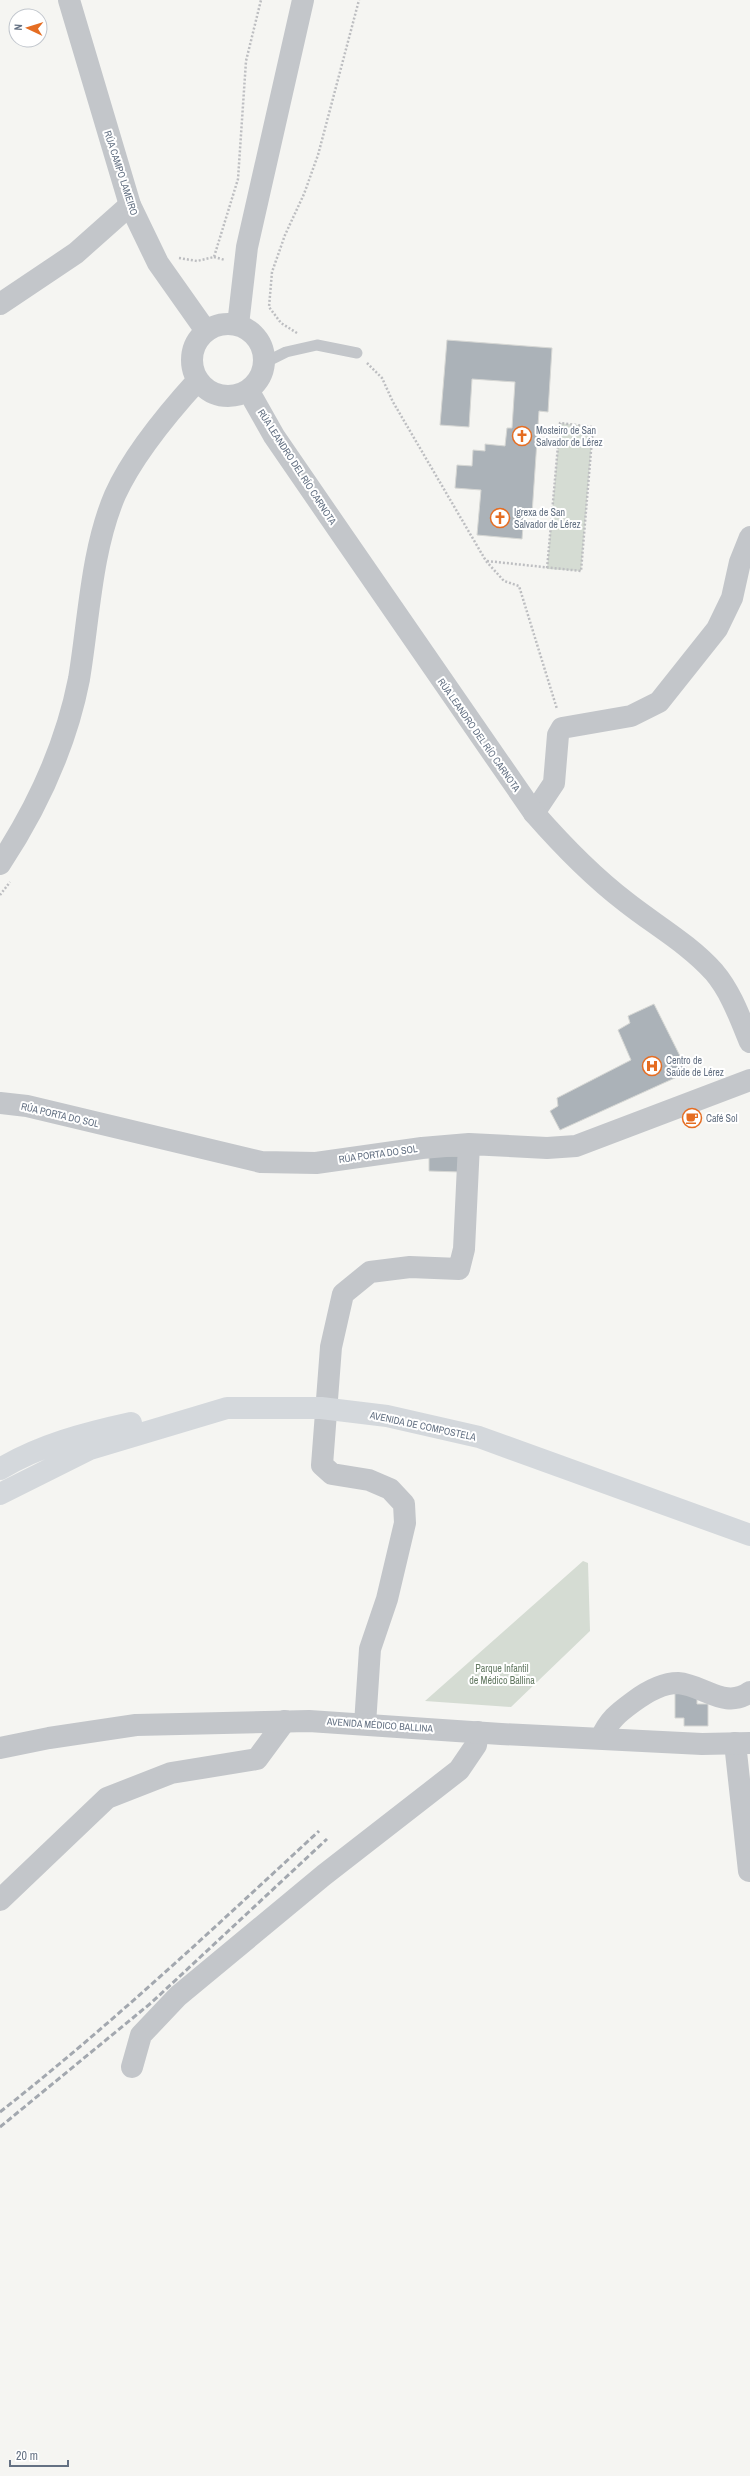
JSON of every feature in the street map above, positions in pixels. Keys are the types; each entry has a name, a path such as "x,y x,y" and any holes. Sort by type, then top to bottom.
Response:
{"highway":[{"path":"0,1469 21,1457 86,1432 177,1414 227,1408"},
{"name":"AVENIDA DE COMPOSTELA","path":"0,1494 90,1450 227,1408 321,1408 386,1416 479,1437 750,1535"}],"street":[{"name":"RÚA CAMPO LAMEIRO","path":"69,0 130,205 158,263 206,331"},
{"path":"238,325 247,247 303,0"},
{"path":"0,304 59,266 130,205"},
{"path":"227,324 238,325 249,330 258,339 263,350 264,363 262,374 248,390 238,395 226,396 215,394 198,380 192,359 198,339 206,331 227,324"},
{"path":"0,864 41,795 62,740 78,681 102,534 115,495 133,463 177,403 198,380"},
{"name":"RÚA LEANDRO DEL RÍO CARNOTA","path":"248,390 274,436 534,813 567,849 608,888 683,944 714,973 736,1008 750,1042"},
{"path":"534,813 554,783 558,735 562,728 631,716 659,702 717,629 732,598 740,562 750,537"},
{"name":"RÚA PORTA DO SOL","path":"0,1103 27,1106 261,1162 316,1163 422,1148 469,1144 547,1148 576,1146 750,1080"},
{"path":"375,1724 370,1649 387,1599 405,1523 404,1504 390,1489 368,1480 332,1474 322,1465 331,1347 343,1294 370,1272 410,1266 459,1268 464,1249 469,1144"},
{"path":"601,1738 612,1717 644,1694 662,1686 677,1683 695,1686 718,1697 732,1700 743,1697 750,1692"},
{"path":"0,1900 107,1798 171,1773 257,1758 285,1721"},
{"name":"AVENIDA MÉDICO BALLINA","path":"4,1746 136,1725 285,1721 375,1724 501,1734 702,1744 743,1743"},
{"path":"132,2067 141,2035 178,1996 324,1875 459,1770 476,1745 478,1732"},
{"path":"743,1743 749,1871"}],"lane":[{"path":"264,363 286,352 317,345 357,353"}],"path":[{"path":"214,257 238,179 246,61 261,0"},
{"path":"317,345 281,323 269,307 272,272 285,235 304,194 318,155 359,0"},
{"path":"158,263 174,257 197,261 214,257 230,262"},
{"path":"357,353 382,378 393,402 486,561 504,581 520,586 562,728"},
{"path":"486,561 547,569 581,571 593,426 560,423 547,569"}],"green space":[{"path":"560,423 593,427 581,571 547,569"},
{"name":"Parque Infantil de Médico Ballina","path":"583,1561 588,1563 590,1631 511,1707 425,1701"}],"building":[{"name":"Mosteiro de San Salvador de Lérez","path":"447,340 552,348 548,412 539,411 532,514 524,513 522,539 477,535 481,490 455,488 457,465 472,466 473,450 485,451 485,444 505,446 507,428 512,428 515,382 472,379 469,427 440,425"},
{"name":"Centro de Saúde de Lérez","path":"654,1004 688,1072 560,1130 550,1111 558,1106 557,1098 631,1060 618,1030 630,1023 628,1016"},
{"path":"429,1156 461,1156 461,1172 429,1171"},
{"path":"675,1692 697,1695 697,1704 708,1704 708,1726 684,1726 684,1718 675,1718"}],"railway":[{"path":"0,2112 42,2079 123,2010 319,1831"},
{"path":"0,2127 151,2003 327,1839"}],"place":[{"name":"Mosteiro de San Salvador de Lérez","path":"522,436"},
{"name":"Igrexa de San Salvador de Lérez","path":"500,518"},
{"name":"Centro de Saúde de Lérez","path":"652,1066"},
{"name":"Café Sol","path":"692,1118"}]}
